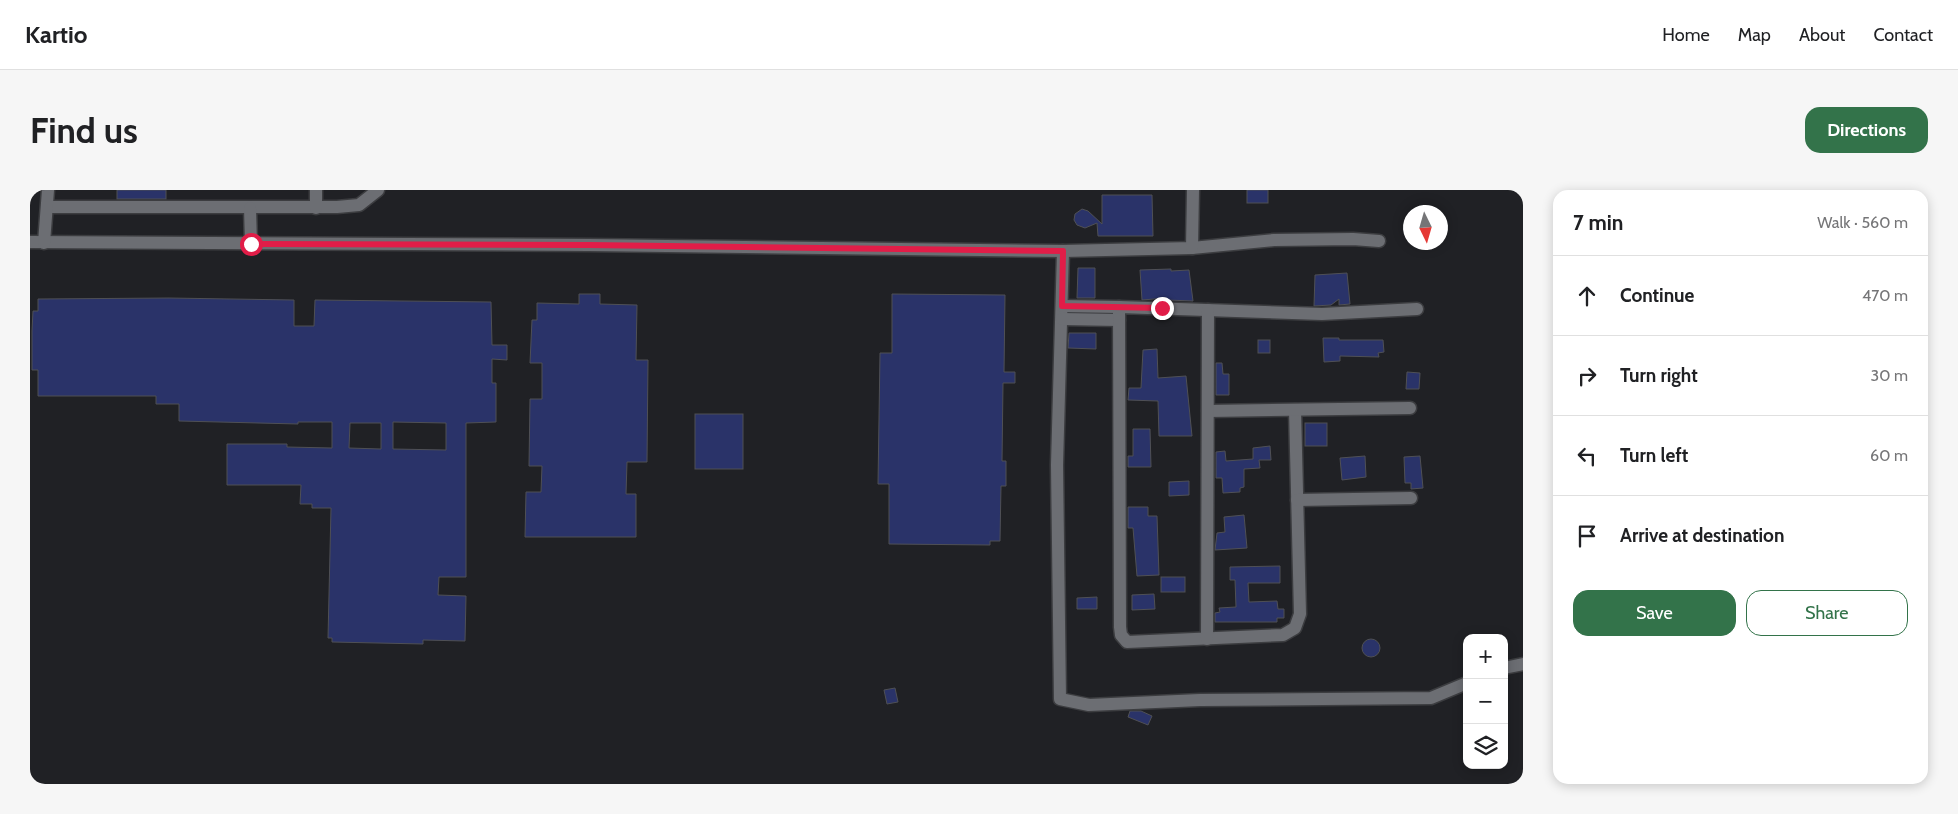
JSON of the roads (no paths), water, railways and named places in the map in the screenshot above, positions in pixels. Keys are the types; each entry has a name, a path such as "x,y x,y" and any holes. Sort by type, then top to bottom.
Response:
{"street":[{"path":"44,243 48,190"},
{"path":"316,190 316,208"},
{"path":"48,207 316,208 359,204 378,190"},
{"path":"1192,248 1193,190"},
{"path":"250,208 251,244"},
{"path":"30,242 589,245 1063,251 1192,248 1274,240 1353,239 1379,241"},
{"path":"1063,251 1057,464 1060,699 1089,705 1200,700 1431,698 1463,685"},
{"path":"1062,312 1119,314 1208,310 1322,314 1417,309"},
{"path":"1207,639 1208,310"},
{"path":"1119,314 1121,635 1127,642 1283,635 1295,628 1300,614 1295,410"},
{"path":"1208,411 1410,408"},
{"path":"1297,500 1411,498"},
{"path":"1508,667 1523,664"}]}
